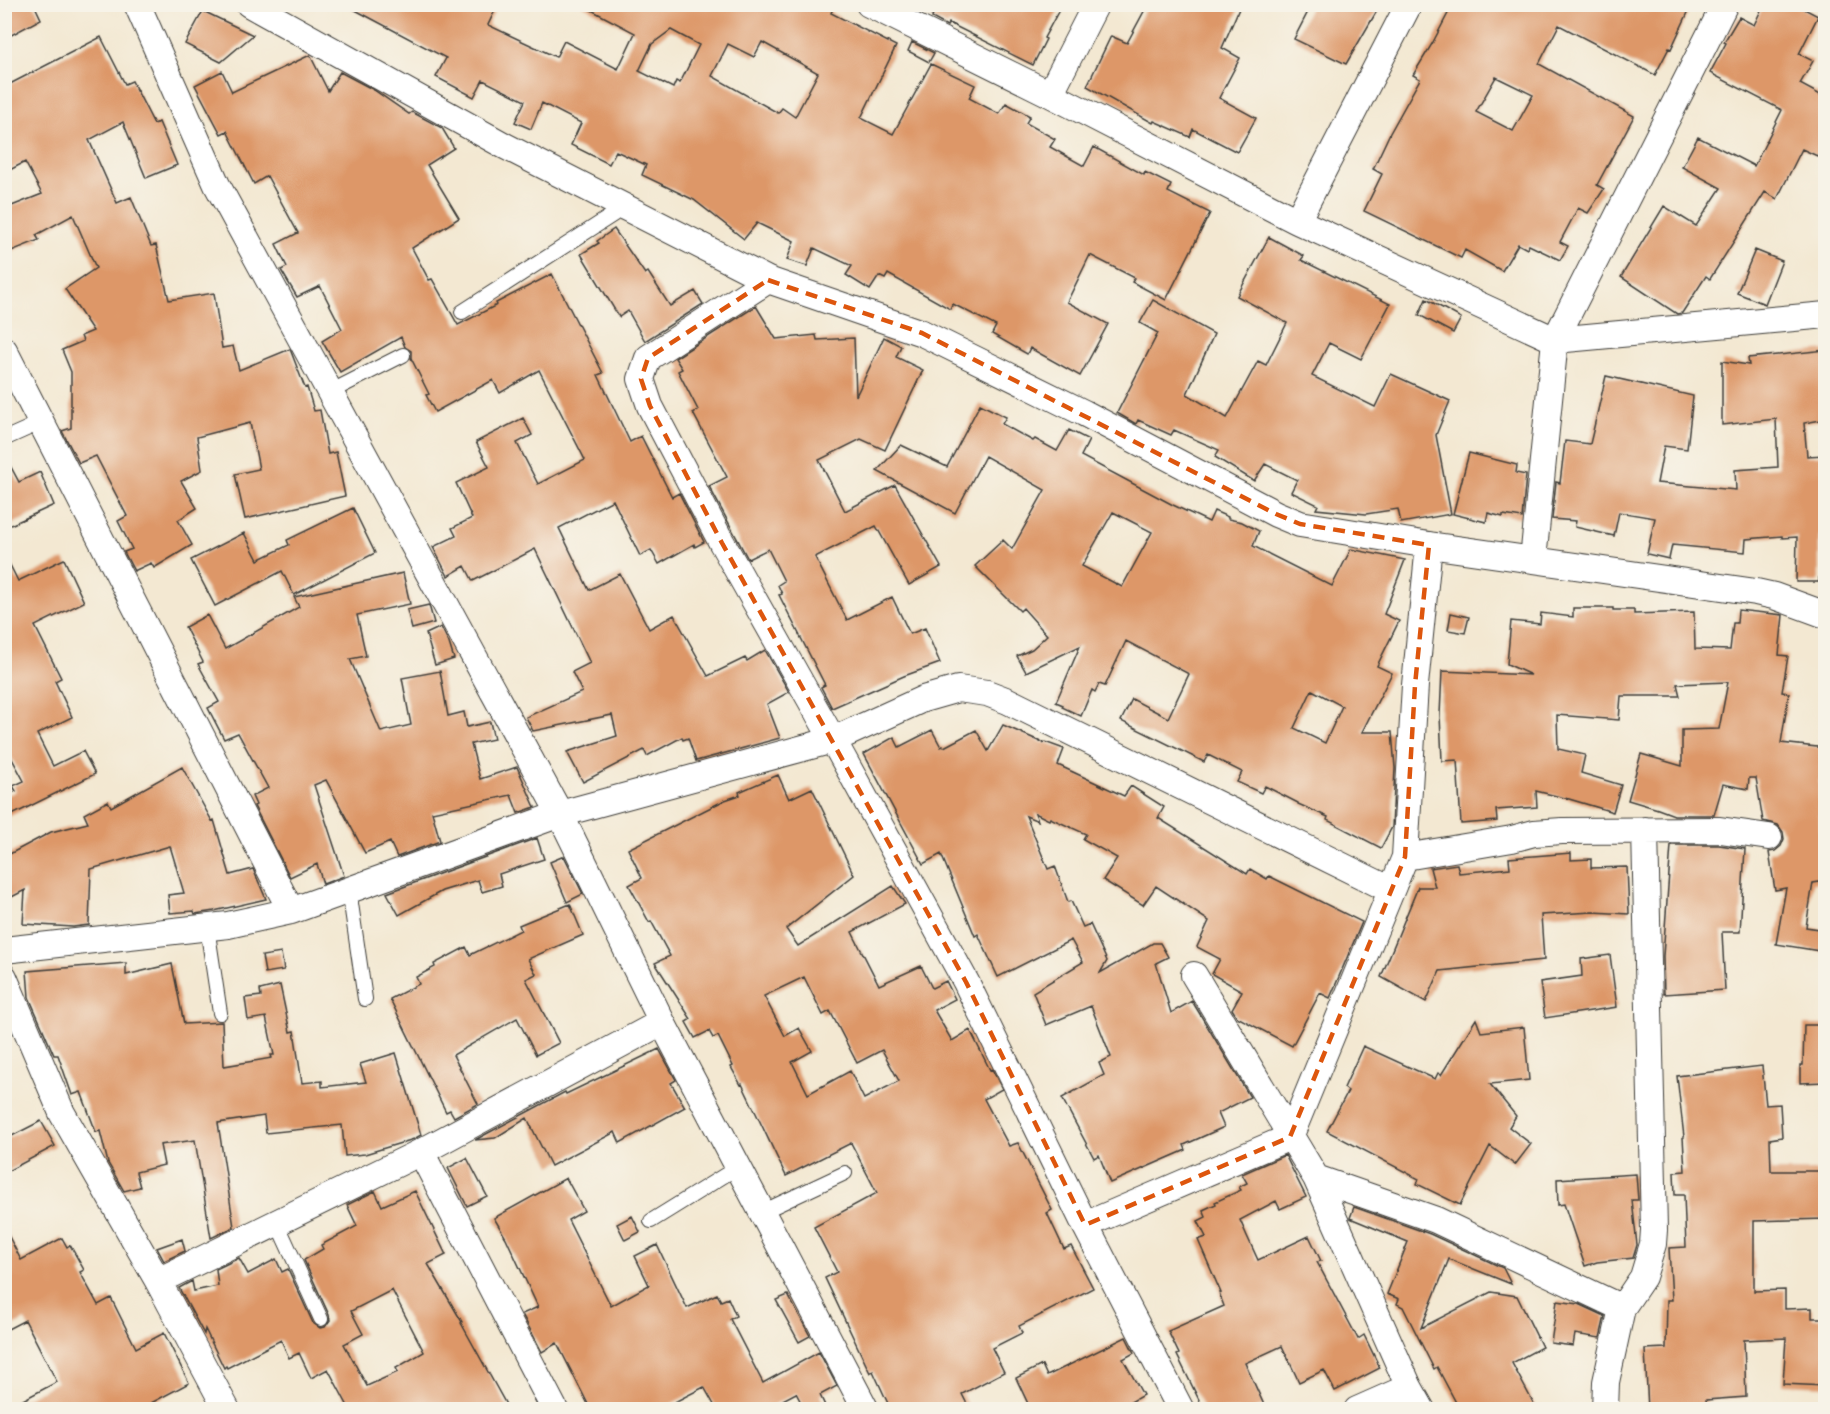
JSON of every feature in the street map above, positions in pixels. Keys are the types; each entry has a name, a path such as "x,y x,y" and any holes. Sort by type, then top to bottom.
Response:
{"street":[{"path":"137,4 217,185 560,814 662,1022 866,1410"},
{"path":"249,4 505,146 768,280 922,333 1084,413 1275,514 1300,524 1756,592 1774,596 1826,615"},
{"path":"868,4 1050,94 1297,221 1555,340 1826,315"},
{"path":"1050,94 1096,4"},
{"path":"1297,221 1409,4"},
{"path":"1533,560 1555,340 1725,4"},
{"path":"768,280 648,357 641,379 650,406 722,543 966,982 1085,1225 1181,1410"},
{"path":"4,350 291,911"},
{"path":"1085,1225 1290,1137 1405,857 1414,685 1429,545"},
{"path":"4,950 228,925 291,911 560,814 833,740 923,699 958,689 987,693 1008,701 1391,890"},
{"path":"1605,1410 1606,1382 1622,1308 1643,1277 1653,1244 1654,1230 1645,830"},
{"path":"1405,857 1512,839 1534,833 1562,831 1720,830 1769,837"},
{"path":"1194,975 1316,1178 1409,1387 1422,1410"},
{"path":"4,977 62,1113 158,1281 227,1410"},
{"path":"158,1281 421,1152 662,1022"},
{"path":"421,1152 555,1410"},
{"path":"1316,1178 1436,1220 1622,1308"},
{"path":"1357,1410 1409,1387"}],"lane":[{"path":"462,312 625,207"},
{"path":"330,392 403,355"},
{"path":"4,439 42,422"},
{"path":"349,890 365,999"},
{"path":"207,927 220,1013"},
{"path":"651,1221 738,1167"},
{"path":"762,1212 845,1173"},
{"path":"276,1223 321,1319"}],"highlighted area":[{"path":"768,280 922,333 1276,514 1300,524 1429,545 1415,685 1405,857 1290,1137 1085,1225 966,982 722,543 650,406 641,379 648,358"}],"building":[{"path":"8,4 34,4 41,19 4,39 4,14 11,11"},
{"path":"344,4 498,4 488,25 556,57 564,41 618,69 635,33 580,4 835,4 831,13 896,46 861,118 893,134 931,64 975,85 969,98 999,114 1006,103 1030,116 1026,123 1055,139 1050,147 1084,166 1094,147 1144,175 1145,172 1171,185 1168,192 1210,213 1166,300 1132,282 1135,278 1090,255 1067,302 1108,324 1080,376 1030,348 1027,354 992,334 996,326 953,304 950,309 888,274 885,279 879,276 870,290 846,275 852,266 814,248 807,266 787,260 794,241 757,223 744,239 694,200 642,175 646,165 616,151 609,164 571,145 581,123 542,103 531,129 515,122 525,101 483,80 474,97 436,77 446,58","holes":["671,30 699,45 680,83 676,81 673,88 639,71 652,44","762,42 818,73 795,117 782,108 778,113 712,76 728,44 754,57"]},
{"path":"912,4 1050,4 1059,10 1033,65 949,23 947,26 932,18 933,15"},
{"path":"1148,4 1241,4 1222,48 1240,58 1219,98 1256,118 1237,152 1193,129 1190,137 1154,121 1153,123 1087,86 1111,36 1127,43"},
{"path":"1312,4 1381,4 1346,64 1294,39"},
{"path":"1453,4 1692,4 1671,49 1669,48 1655,75 1559,25 1539,64 1634,116 1597,185 1604,189 1588,213 1578,208 1560,242 1568,246 1560,260 1529,245 1527,249 1518,244 1502,271 1465,250 1461,258 1364,211 1382,174 1373,169 1420,79 1413,75","holes":["1496,77 1533,95 1513,131 1476,112"]},
{"path":"1764,4 1795,4 1818,16 1799,54 1813,61 1800,84 1826,98 1826,160 1802,149 1777,199 1765,192 1710,279 1706,276 1682,313 1677,314 1621,277 1664,206 1696,226 1721,188 1682,167 1698,137 1754,166 1782,110 1710,73 1726,43 1724,42 1739,17 1754,25"},
{"path":"203,11 253,35 221,62 185,44"},
{"path":"101,37 125,84 132,81 154,124 159,122 177,165 146,178 123,122 89,140 117,203 131,197 151,246 156,245 169,300 214,293 222,348 233,346 239,370 290,349 305,388 307,387 314,411 320,410 328,454 336,452 345,496 245,519 235,474 259,469 250,423 197,437 202,470 181,481 197,508 178,520 192,545 154,568 151,563 134,571 124,552 132,549 118,521 127,516 96,456 79,463 62,431 71,428 71,372 62,350 83,341 81,336 93,331 65,289 96,268 73,215 36,235 39,240 4,254 4,209 42,194 25,162 4,173 4,87"},
{"path":"912,42 934,53 929,62 908,51"},
{"path":"310,55 328,91 340,72 374,90 409,114 412,112 442,128 454,148 427,165 459,218 412,248 429,280 432,279 458,325 552,274 603,373 598,375 630,442 641,436 672,497 679,493 704,542 695,547 694,544 659,564 651,550 640,556 613,500 559,528 589,590 620,574 649,629 674,615 708,676 745,658 747,661 765,650 789,692 767,704 780,738 696,761 688,738 683,740 682,737 647,756 644,750 583,782 567,752 617,736 612,715 533,731 526,717 582,692 572,672 590,663 535,549 473,581 465,566 448,576 433,547 456,536 452,528 472,518 456,483 489,467 476,442 523,418 532,435 517,443 538,484 585,460 539,370 500,393 493,380 435,412 426,395 429,394 411,358 411,351 405,347 401,337 340,372 322,341 342,329 320,286 297,297 281,270 287,267 276,244 298,233 267,176 254,184 227,131 221,134 195,85 222,71 232,92"},
{"path":"614,229 645,274 648,272 670,306 695,291 703,304 645,341 628,311 619,317 581,254 599,243 597,241"},
{"path":"1269,237 1304,256 1301,260 1390,304 1361,359 1329,343 1312,376 1375,407 1391,374 1450,401 1436,435 1451,514 1401,523 1398,509 1366,514 1316,509 1318,505 1291,492 1297,480 1265,464 1254,481 1215,457 1219,450 1174,430 1171,435 1138,420 1136,424 1117,413 1158,333 1140,323 1153,300 1214,334 1187,394 1227,418 1258,361 1266,365 1287,323 1237,296"},
{"path":"1755,250 1782,261 1765,304 1737,293"},
{"path":"1426,299 1461,318 1453,333 1419,315"},
{"path":"756,306 776,339 816,335 817,340 854,338 856,396 884,337 901,346 896,357 923,370 885,450 861,439 819,460 845,511 895,485 941,567 909,585 876,526 815,557 847,620 892,597 910,634 925,628 940,663 904,676 832,708 821,687 825,685 779,595 782,594 778,585 784,581 768,549 748,559 709,486 727,477 693,413 698,410 678,371 682,369 675,358"},
{"path":"1826,350 1826,419 1804,423 1807,456 1826,455 1826,536 1819,536 1819,582 1796,582 1797,537 1746,539 1745,552 1672,545 1669,559 1647,554 1655,518 1619,512 1614,536 1575,527 1576,521 1552,519 1556,482 1560,483 1565,441 1590,444 1606,376 1693,396 1687,449 1664,446 1657,483 1736,490 1735,470 1778,467 1776,419 1722,425 1722,361 1749,365 1748,358"},
{"path":"980,404 1006,417 1002,424 1057,451 1069,430 1089,440 1081,456 1209,522 1214,511 1228,519 1242,522 1259,531 1253,546 1332,586 1351,549 1405,560 1384,614 1399,621 1377,666 1392,673 1362,732 1392,732 1395,768 1392,827 1381,848 1327,820 1328,817 1265,786 1261,793 1237,782 1242,772 1208,755 1204,762 1121,721 1132,699 1168,718 1189,674 1126,641 1105,686 1099,684 1095,692 1092,690 1081,716 1056,702 1080,646 1026,672 1017,656 1032,649 1047,635 1023,608 1020,611 975,566 1003,540 1012,549 1045,490 985,456 955,513 877,471 901,445 947,467","holes":["1113,512 1152,532 1122,587 1082,566","1312,690 1342,706 1325,743 1294,728"]},
{"path":"1469,453 1517,465 1516,473 1526,475 1522,518 1488,513 1486,522 1453,514"},
{"path":"4,454 19,482 40,472 54,505 4,528"},
{"path":"353,508 375,553 294,595 282,571 215,606 191,560 244,533 258,560 289,545 287,540"},
{"path":"4,553 18,581 64,559 84,602 35,626 61,678 55,681 72,717 37,734 53,766 83,751 95,774 4,819 4,797 16,791 13,786 24,781 4,744"},
{"path":"403,573 410,604 357,615 366,656 350,659 381,732 411,725 402,678 440,671 448,716 464,712 467,727 490,722 494,739 471,744 480,779 517,767 535,807 518,813 511,795 432,812 440,841 397,857 390,842 365,853 326,780 314,785 344,876 323,884 317,864 290,877 254,806 256,805 252,796 268,788 238,733 224,739 208,708 219,702 198,664 203,662 185,627 207,615 225,649 299,607 294,597"},
{"path":"429,605 434,623 412,629 407,610"},
{"path":"1573,608 1634,610 1634,614 1694,612 1695,649 1730,650 1733,623 1737,623 1738,610 1783,615 1779,655 1788,656 1782,692 1789,693 1781,743 1826,748 1826,781 1819,780 1820,831 1826,865 1826,881 1813,883 1806,927 1826,930 1826,952 1776,944 1786,888 1775,890 1769,852 1781,846 1784,839 1783,832 1778,825 1763,821 1756,778 1749,778 1748,789 1723,784 1714,815 1674,815 1628,800 1641,754 1682,766 1682,730 1719,729 1728,682 1677,684 1680,696 1621,696 1619,720 1557,715 1558,749 1585,755 1581,773 1621,785 1613,812 1536,791 1537,807 1496,810 1497,821 1461,824 1457,760 1442,761 1440,715 1442,671 1531,675 1507,664 1511,621 1540,624 1541,613 1573,617"},
{"path":"1451,613 1469,617 1465,633 1448,630"},
{"path":"441,627 454,659 435,665 426,634"},
{"path":"1003,725 1064,749 1058,765 1124,796 1131,786 1164,807 1158,818 1247,874 1250,869 1267,879 1269,876 1362,922 1330,998 1320,993 1292,1046 1237,1017 1232,1009 1242,991 1212,974 1220,959 1197,947 1209,921 1156,886 1143,905 1103,880 1117,858 1083,839 1086,834 1035,813 1038,821 1026,816 1048,869 1055,866 1068,902 1071,901 1083,927 1090,924 1107,961 1100,973 1153,943 1160,943 1168,957 1156,963 1171,1013 1192,1001 1250,1097 1218,1113 1224,1127 1184,1145 1186,1150 1110,1183 1099,1155 1094,1158 1062,1098 1104,1075 1099,1063 1111,1057 1091,1006 1046,1025 1033,992 1083,962 1071,940 998,977 978,934 975,936 941,854 923,864 864,754 894,737 899,747 932,730 941,747 944,747 976,730 988,751"},
{"path":"182,767 212,821 214,820 230,875 253,869 266,899 195,914 194,911 170,913 168,895 184,893 170,846 91,869 89,925 73,927 23,924 25,890 4,901 4,857 51,832 88,823 84,814 108,801 111,807"},
{"path":"778,775 789,799 812,788 854,875 786,929 798,946 893,886 905,904 852,932 879,985 921,966 932,988 946,981 955,999 934,1010 952,1041 970,1030 1002,1089 984,1099 1009,1146 1018,1143 1052,1210 1047,1213 1064,1249 1071,1246 1093,1288 1019,1326 1022,1333 992,1348 1004,1372 962,1394 970,1410 891,1410 873,1371 870,1373 825,1278 837,1272 814,1227 877,1193 851,1143 786,1176 742,1084 731,1067 733,1066 718,1036 713,1038 709,1031 695,1038 686,1022 691,1019 655,963 670,956 629,885 642,878 628,849 725,800 740,795 739,792","holes":["804,977 823,1015 830,1011 857,1063 882,1050 899,1081 864,1099 850,1071 808,1094 792,1062 812,1051 799,1028 785,1036 764,996"]},
{"path":"537,838 544,859 499,874 502,886 482,892 478,880 442,891 399,915 387,893"},
{"path":"1671,845 1719,845 1745,849 1740,932 1722,932 1725,990 1664,994 1663,956"},
{"path":"1571,853 1571,860 1591,859 1591,868 1627,867 1629,914 1593,912 1541,915 1544,960 1440,971 1426,1002 1381,977 1418,887 1435,887 1430,868 1457,864 1459,873 1510,868 1509,858"},
{"path":"564,856 583,894 567,902 550,862"},
{"path":"570,904 583,935 528,959 536,974 526,979 559,1043 536,1055 517,1018 453,1055 478,1104 454,1117 450,1110 446,1112 390,999 419,984 416,977 435,967 434,964 466,947 470,955 521,930 519,925"},
{"path":"281,953 284,970 265,973 262,956"},
{"path":"1610,955 1617,1007 1545,1018 1540,982 1582,976 1581,959"},
{"path":"126,963 126,975 172,964 184,1024 222,1022 224,1066 272,1058 271,1055 274,1055 266,1017 248,1020 245,998 261,996 260,990 280,985 290,1032 294,1031 302,1083 322,1081 322,1087 366,1082 360,1064 396,1053 421,1135 365,1154 345,1156 342,1125 266,1133 264,1116 218,1123 234,1227 211,1238 195,1140 160,1145 164,1165 136,1172 140,1187 124,1191 108,1163 100,1131 96,1132 81,1092 72,1095 58,1055 54,1055 29,997 27,971"},
{"path":"1476,1019 1481,1032 1524,1027 1529,1080 1490,1084 1516,1116 1509,1127 1531,1144 1515,1165 1490,1146 1460,1205 1417,1184 1419,1179 1327,1131 1348,1091 1344,1088 1363,1046 1435,1079 1438,1073 1441,1075"},
{"path":"1804,1025 1826,1025 1826,1082 1800,1083"},
{"path":"659,1049 676,1080 671,1083 685,1107 620,1143 615,1132 551,1166 527,1118 495,1138 475,1140 565,1092 566,1094"},
{"path":"1762,1066 1766,1105 1780,1104 1782,1137 1770,1139 1771,1171 1826,1171 1826,1219 1754,1221 1754,1291 1785,1290 1785,1309 1812,1308 1812,1318 1826,1318 1826,1386 1783,1384 1786,1338 1744,1340 1746,1397 1706,1400 1707,1410 1648,1410 1645,1349 1666,1348 1667,1300 1672,1300 1669,1248 1686,1247 1684,1195 1675,1195 1674,1172 1685,1171 1684,1137 1677,1076"},
{"path":"41,1121 55,1146 4,1173 4,1140"},
{"path":"1285,1155 1306,1197 1280,1209 1276,1201 1240,1220 1247,1236 1258,1260 1309,1236 1321,1261 1317,1262 1358,1339 1364,1335 1380,1368 1335,1391 1324,1370 1299,1382 1282,1346 1245,1363 1264,1405 1254,1410 1204,1410 1168,1331 1224,1306 1219,1293 1221,1293 1198,1240 1206,1237 1198,1221 1206,1217 1203,1210 1241,1190 1239,1187 1247,1183 1242,1174"},
{"path":"467,1158 487,1196 467,1206 448,1168"},
{"path":"1636,1174 1638,1200 1632,1200 1637,1245 1633,1258 1597,1262 1585,1266 1564,1204 1558,1205 1557,1179"},
{"path":"566,1178 584,1211 568,1220 611,1306 649,1285 635,1256 657,1245 687,1308 717,1294 721,1301 728,1298 736,1316 730,1319 763,1383 819,1352 837,1386 820,1395 827,1410 805,1410 796,1393 764,1410 717,1410 704,1387 659,1410 591,1410 557,1343 542,1352 522,1314 538,1307 506,1238 494,1218"},
{"path":"375,1191 382,1206 415,1191 446,1255 428,1264 509,1410 350,1410 328,1369 311,1378 299,1353 289,1358 281,1340 224,1368 205,1329 204,1334 179,1288 192,1281 194,1291 218,1286 216,1269 239,1258 248,1274 276,1259 282,1272 288,1269 313,1323 320,1328 325,1327 330,1320 329,1315 304,1260 323,1249 321,1245 357,1226 347,1205","holes":["392,1290 424,1352 396,1368 398,1372 367,1386 344,1344 363,1334 351,1311"]},
{"path":"1354,1207 1430,1234 1503,1268 1511,1284 1449,1259 1421,1328 1491,1292 1517,1296 1542,1347 1512,1363 1537,1410 1460,1410 1437,1367 1434,1369 1403,1307 1397,1304 1399,1299 1387,1294 1408,1242 1350,1218"},
{"path":"632,1216 640,1232 625,1240 617,1224"},
{"path":"4,1227 21,1260 62,1238 67,1247 70,1245 84,1270 80,1272 98,1305 111,1298 136,1348 164,1333 189,1383 138,1410 4,1410 57,1382 25,1320 4,1331"},
{"path":"182,1239 185,1251 164,1261 157,1248"},
{"path":"788,1295 810,1336 799,1342 776,1300"},
{"path":"1557,1301 1579,1304 1605,1316 1600,1338 1575,1334 1573,1346 1551,1343"},
{"path":"1126,1337 1134,1353 1123,1359 1143,1395 1117,1410 1031,1410 1016,1378 1042,1365 1047,1376"}]}
